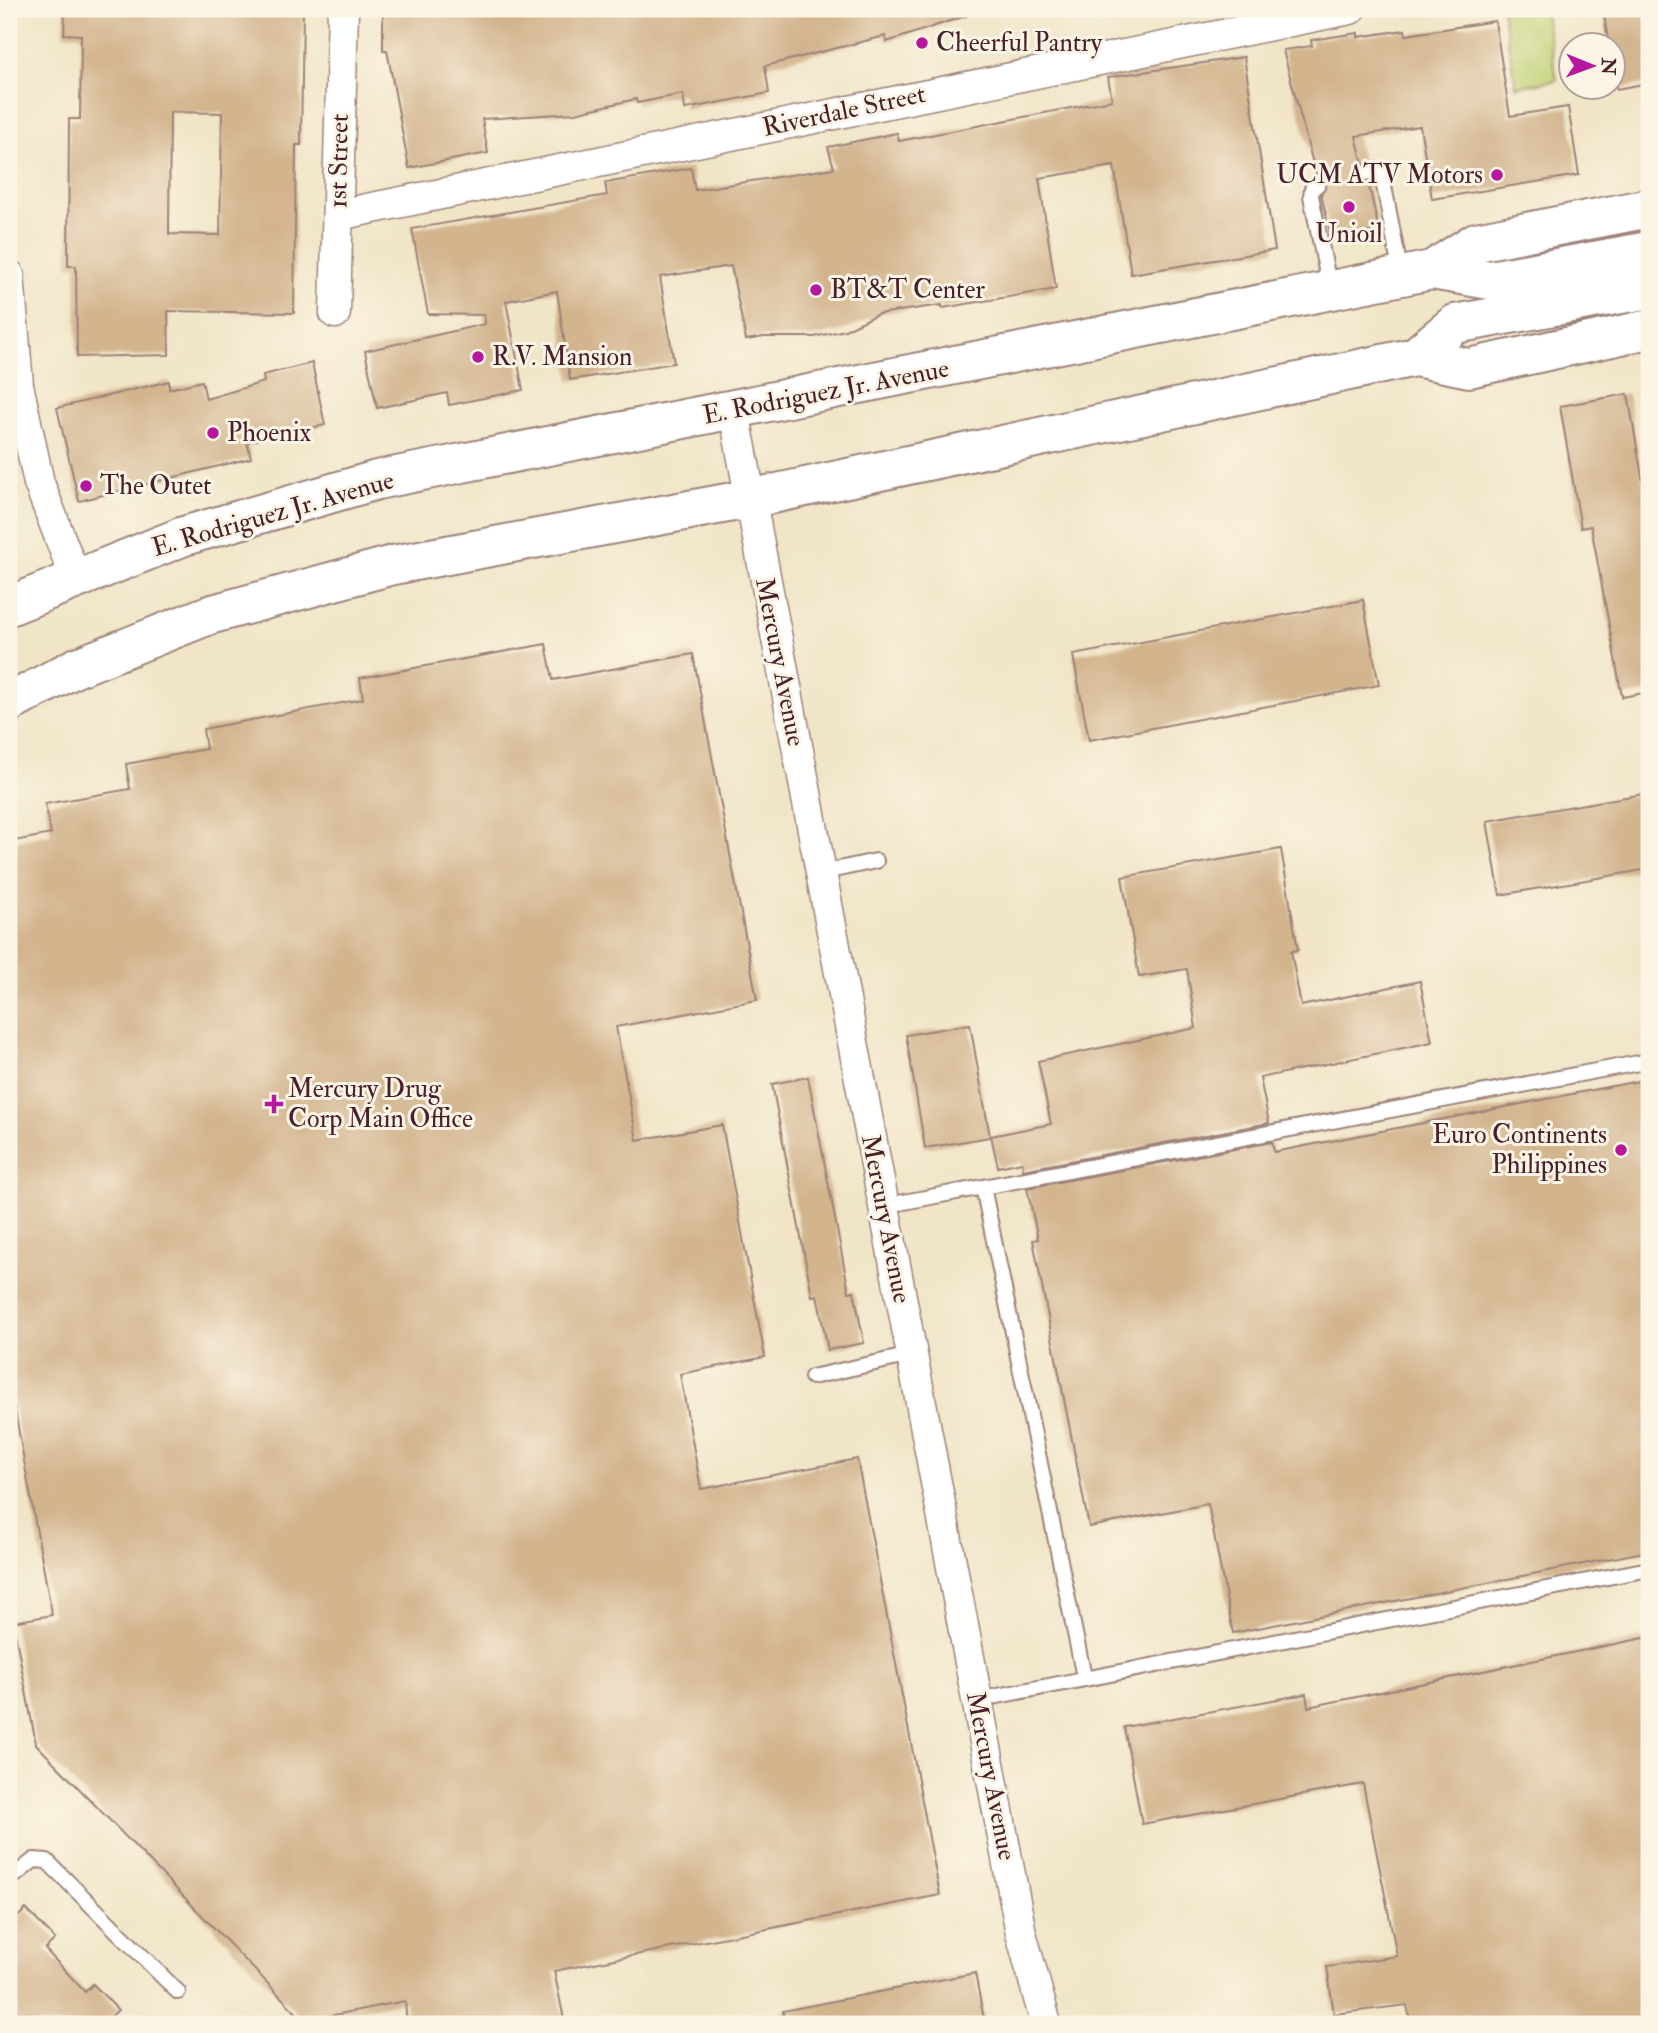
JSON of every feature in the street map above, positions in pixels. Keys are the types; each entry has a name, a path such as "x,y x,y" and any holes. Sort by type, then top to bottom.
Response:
{"main road":[{"name":"E. Rodriguez Jr. Avenue","path":"9,606 75,577 184,536 377,480 1417,273 1476,242 1649,208"},
{"path":"1417,273 1490,280 1649,251"},
{"path":"1415,357 1455,324 1649,289"},
{"path":"9,703 75,668 209,615 393,565 750,499 1415,357 1468,368 1649,329"}],"street":[{"name":"1st Street","path":"335,313 343,9"},
{"name":"Riverdale Street","path":"338,215 1264,17 1350,9"},
{"path":"9,275 18,385 39,483 75,577"},
{"name":"Mercury Avenue","path":"734,411 1021,1933 1046,2024"}],"lane":[{"path":"1366,173 1374,170 1380,174 1417,273"},
{"path":"1318,184 1312,189 1311,196 1331,290"},
{"path":"820,873 876,861"},
{"path":"883,1206 1649,1061"},
{"path":"983,1187 1084,1677"},
{"path":"812,1377 911,1355"},
{"path":"977,1700 1084,1677 1649,1569"},
{"path":"9,1880 34,1860 47,1861 178,1992"}],"green space":[{"path":"1502,9 1544,9 1556,80 1516,87"}],"building":[{"path":"65,9 303,9 301,145 296,145 294,313 168,311 169,355 77,357 76,266 68,266 69,119 80,119 81,35 64,34","holes":["170,112 222,113 220,235 169,234"]},
{"path":"383,9 970,9 971,14 887,42 885,36 765,66 769,93 685,109 683,94 637,103 636,99 575,113 482,119 488,153 409,168 387,50 383,50"},
{"path":"1603,9 1649,9 1649,83 1626,87 1626,32 1607,32"},
{"path":"1495,21 1510,116 1568,107 1579,175 1432,199 1420,126 1356,136 1363,164 1358,167 1357,176 1360,181 1368,182 1379,230 1332,241 1321,194 1327,182 1322,175 1316,175 1283,50 1312,46 1311,40 1358,33 1358,37 1405,30 1406,35"},
{"path":"1244,57 1275,250 1131,274 1114,166 1039,178 1056,289 942,308 942,305 878,314 845,330 814,337 764,337 746,340 731,266 660,277 674,363 570,380 557,291 506,301 523,390 449,405 447,393 377,408 365,351 485,324 484,315 428,314 412,229 607,195 605,183 691,168 695,190 834,168 828,147 897,133 899,141 1112,100 1108,77"},
{"path":"312,363 325,425 247,442 251,458 79,501 57,408 169,381 169,389 202,381 206,399 264,382 263,375"},
{"path":"1628,394 1649,519 1649,692 1622,697 1591,526 1581,528 1560,406"},
{"path":"1363,600 1379,685 1089,740 1073,655"},
{"path":"546,644 553,680 693,654 757,1000 616,1027 637,1140 722,1125 765,1357 680,1374 701,1489 857,1459 940,1895 554,1971 565,2024 407,2024 405,2001 304,2021 36,1744 13,1622 52,1615 9,1378 9,842 51,834 45,804 130,789 126,764 206,749 203,729 363,699 360,678"},
{"path":"1649,793 1649,869 1500,895 1487,821"},
{"path":"1281,849 1298,950 1291,951 1301,1006 1420,981 1432,1042 1260,1078 1269,1123 1023,1170 1022,1162 998,1167 991,1136 1051,1124 1038,1061 1196,1028 1187,969 1139,977 1122,877"},
{"path":"970,1024 990,1137 925,1148 906,1035"},
{"path":"808,1077 849,1292 854,1291 864,1343 828,1350 817,1295 812,1296 772,1084"},
{"path":"1649,1079 1649,1551 1233,1633 1208,1504 1089,1527 1033,1240 1038,1239 1027,1188 1272,1142 1274,1152"},
{"path":"1649,1637 1649,2024 1411,2024 1407,2005 1334,2014 1327,1967 1397,1956 1363,1784 1142,1824 1124,1727 1306,1694 1308,1707"},
{"path":"26,1909 55,1939 45,1949 85,1992 93,1984 118,2010 103,2024 9,2024 9,1925"},
{"path":"975,1973 985,2024 784,2024 783,2011"}],"place":[{"name":"Cheerful Pantry","path":"922,43"},
{"name":"UCM ATV Motors","path":"1497,175"},
{"name":"Unioil","path":"1349,207"},
{"name":"BT&T Center","path":"816,290"},
{"name":"R.V. Mansion","path":"478,357"},
{"name":"Phoenix","path":"213,433"},
{"name":"The Outet","path":"86,486"},
{"name":"Mercury Drug Corp Main Office","path":"274,1104"},
{"name":"Euro Continents Philippines","path":"1621,1150"}]}
